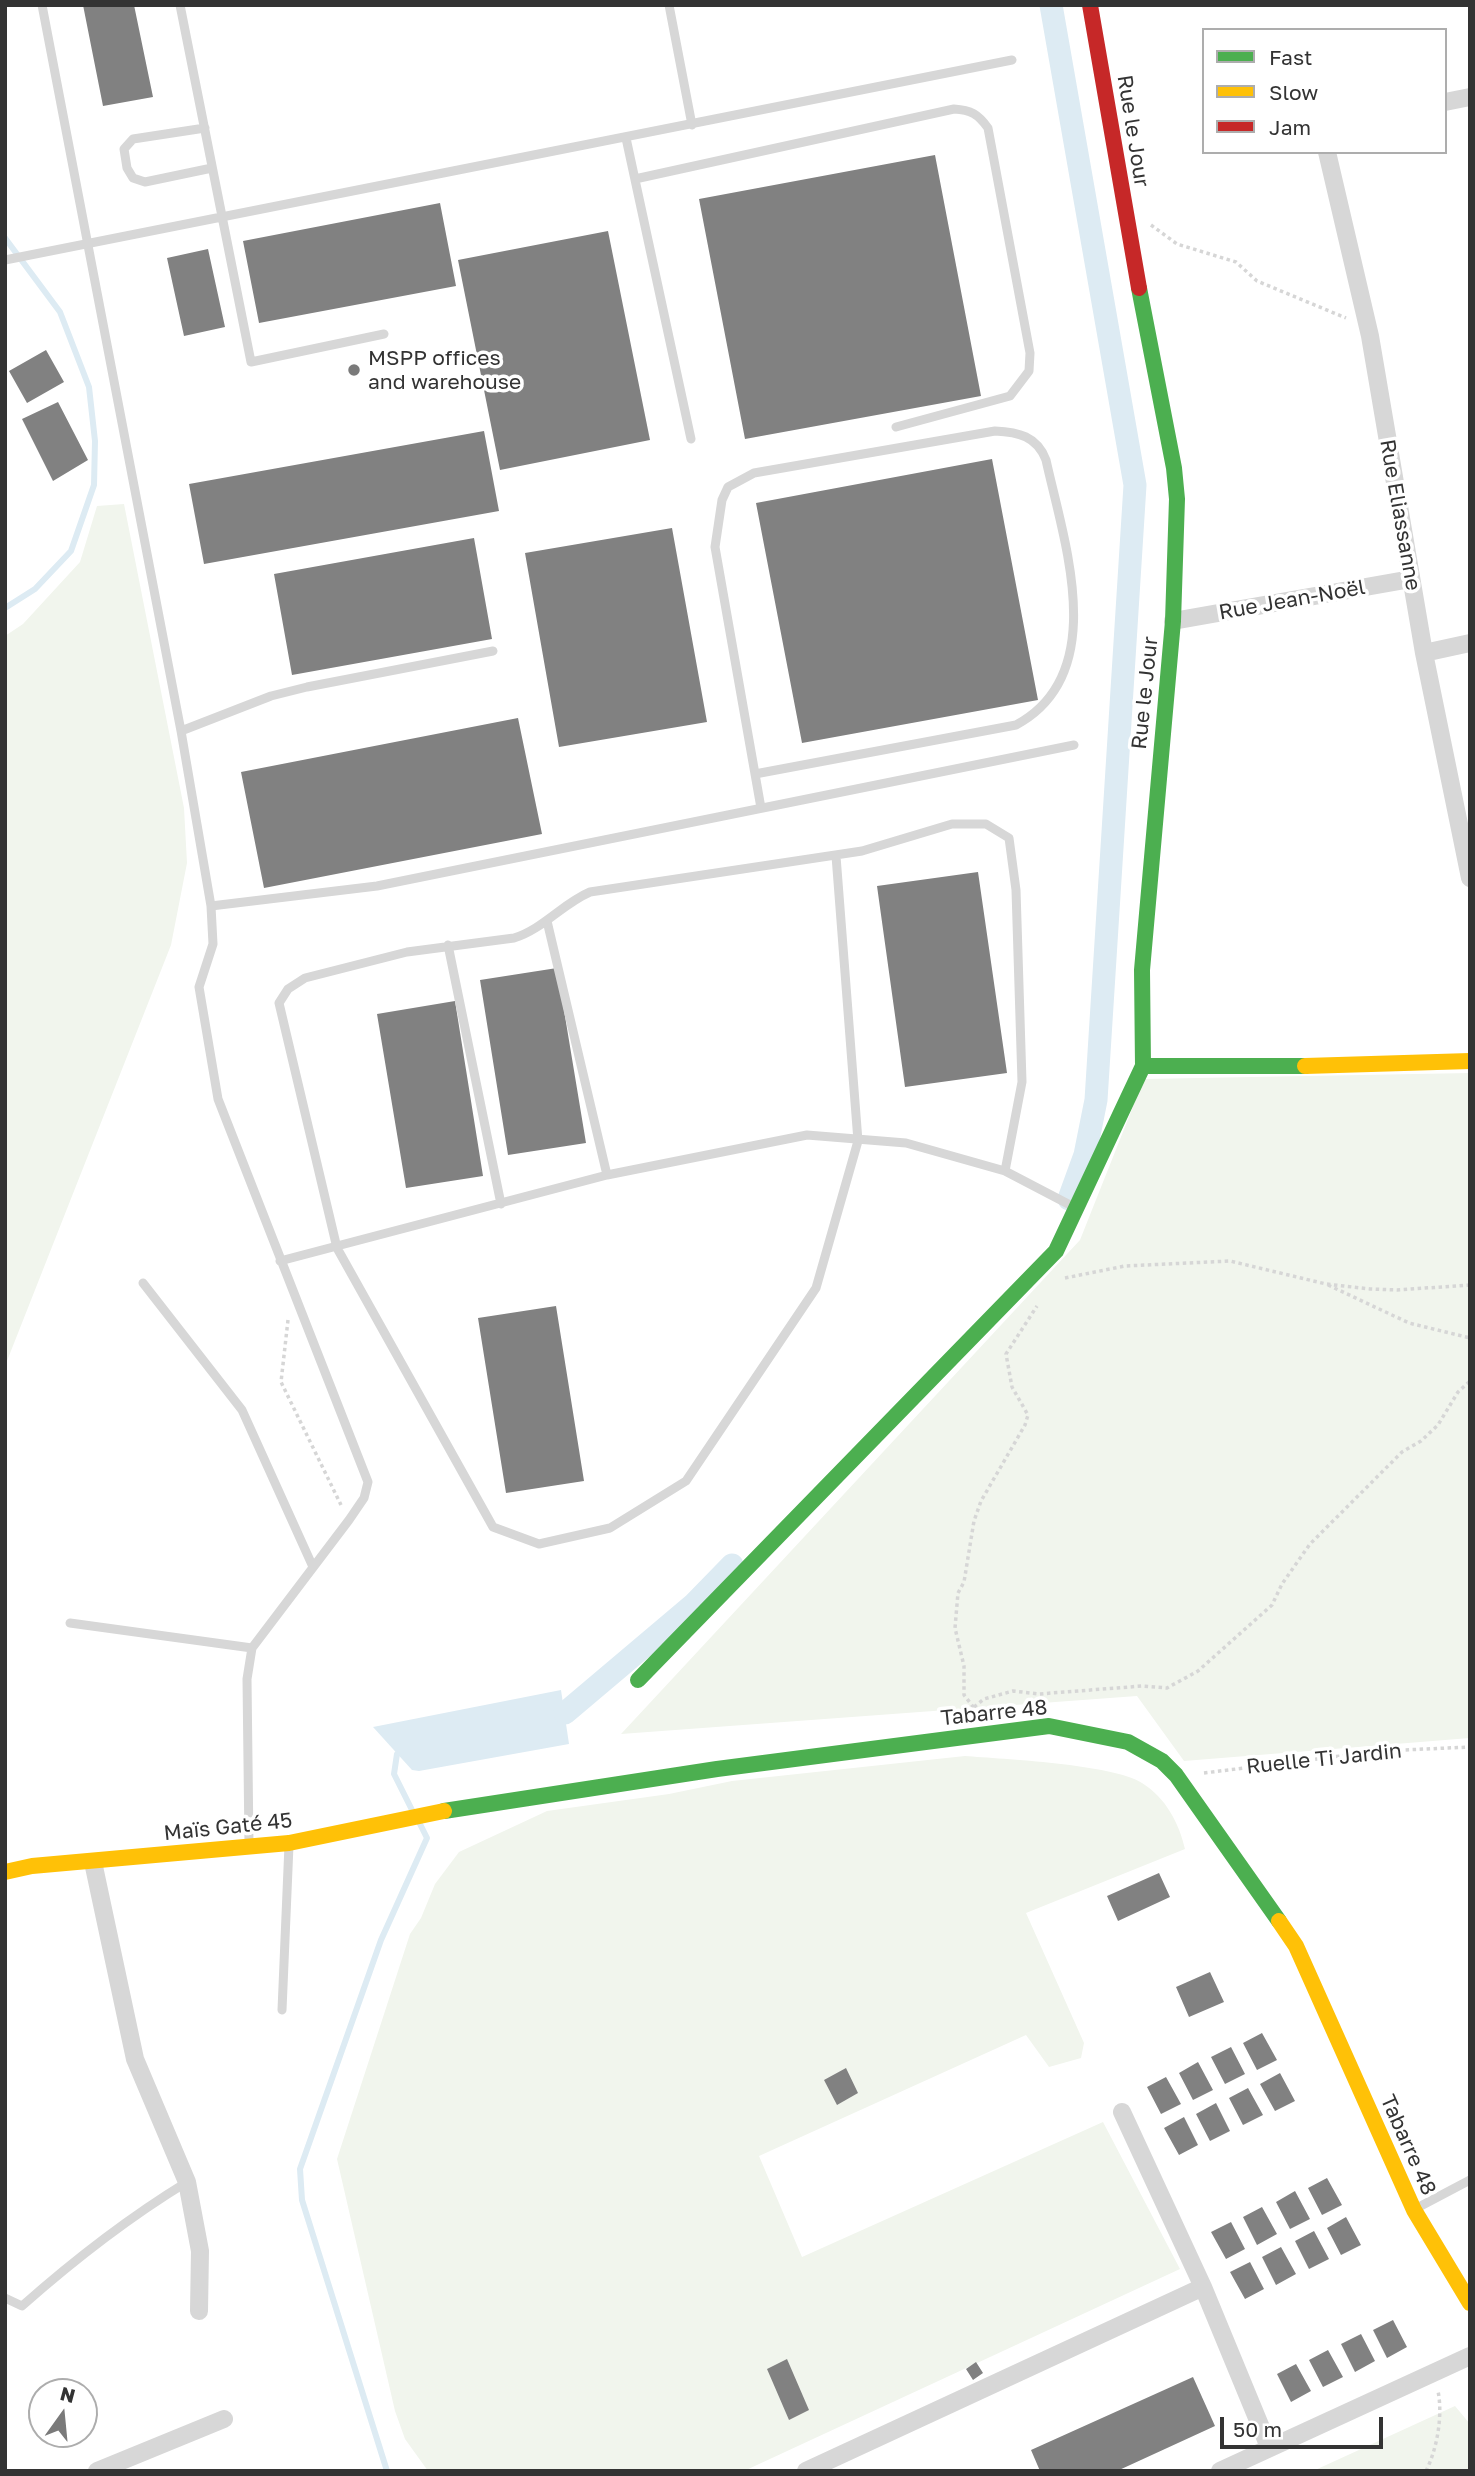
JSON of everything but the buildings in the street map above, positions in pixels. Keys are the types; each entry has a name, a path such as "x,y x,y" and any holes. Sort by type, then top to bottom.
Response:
{"street":[{"name":"Rue le Jour","path":"1090,5 1124,205 1174,468 1177,499 1173,621 1142,970 1143,1066"},
{"path":"1447,102 1470,97"},
{"name":"Rue Eliassanne","path":"1327,154 1370,336 1424,653 1470,878"},
{"name":"Rue Jean-Noël","path":"1173,621 1411,579"},
{"path":"1424,653 1470,643"},
{"path":"638,1680 1056,1251 1143,1066 1352,1066 1470,1061"},
{"name":"Tabarre 48","path":"453,1809 717,1769 1049,1726 1102,1732 1144,1748 1179,1776 1296,1946 1414,2210 1470,2302"},
{"name":"Maïs Gaté 45","path":"5,1872 289,1843 453,1809"},
{"path":"93,1862 135,2059 187,2182 200,2250 199,2311"},
{"path":"1122,2112 1203,2287 1269,2447"},
{"path":"806,2471 1203,2287"},
{"path":"1220,2471 1470,2356"},
{"path":"97,2471 224,2419"}],"lane":[{"path":"42,5 181,731 211,906 213,944 199,987 218,1099 368,1482 368,1489 349,1520 252,1648 247,1679 249,1846"},
{"path":"180,5 251,362 384,334"},
{"path":"669,5 692,125"},
{"path":"5,260 1012,60"},
{"path":"635,179 954,109 969,110 980,116 988,128 1030,353 1029,371 1010,396 896,427"},
{"path":"205,128 133,139 124,149 127,168 133,178 145,182 212,167"},
{"path":"625,138 691,439"},
{"path":"755,774 1016,725 1037,714 1050,698 1066,666 1076,599 1046,460 1036,443 1011,432 995,431 754,473 728,487 722,500 715,547 755,774 761,808"},
{"path":"181,731 295,690 493,652"},
{"path":"211,906 377,886 1074,745"},
{"path":"835,856 858,1141 816,1288 686,1481 610,1528 539,1544 493,1527 337,1248 279,1003 288,989 305,978 448,945 514,938 530,933 570,900 590,892 717,870 835,856 952,824 986,824 1009,838 1016,890 1021,1082 1005,1171"},
{"path":"547,921 607,1175"},
{"path":"448,945 501,1204"},
{"path":"280,1261 607,1175 807,1135 906,1143 1005,1171 1077,1209"},
{"path":"143,1283 242,1410 313,1567"},
{"path":"70,1623 252,1648"},
{"path":"282,2010 289,1843"},
{"path":"1414,2210 1470,2180"},
{"path":"5,2298 22,2306 81,2255 145,2207 187,2182"}],"path":[{"path":"1124,205 1177,244 1236,262 1256,281 1341,314 1370,336"},
{"path":"1056,1282 1081,1273 1125,1266 1230,1261 1326,1284 1397,1290 1470,1285"},
{"path":"1326,1284 1409,1323 1470,1338"},
{"path":"291,1290 281,1382 349,1520"},
{"path":"964,1695 964,1666 955,1628 958,1593 964,1582 974,1521 981,1501 1026,1425 1028,1415 1012,1387 1006,1354 1039,1303"},
{"path":"973,1707 984,1699 1013,1691 1039,1694 1142,1686 1167,1688 1198,1671 1272,1605 1282,1584 1310,1544 1402,1452 1421,1441 1438,1425 1458,1392 1470,1381"},
{"name":"Ruelle Ti Jardin","path":"1179,1776 1381,1751 1470,1747"},
{"path":"1426,2471 1432,2459 1441,2405 1434,2372"}],"shaded area":[{"path":"124,504 184,808 187,863 171,945 5,1366 5,636 23,624 80,562 97,506"},
{"path":"1470,1073 1470,1738 1184,1761 1137,1696 621,1734 1080,1240 1144,1079"},
{"path":"561,1690 569,1744 419,1771 412,1770 373,1727"},
{"path":"965,1756 1083,1767 1128,1777 1142,1783 1158,1796 1179,1830 1185,1849 1026,1913 1084,2043 1081,2058 1049,2067 1026,2035 759,2156 802,2257 1103,2122 1180,2269 744,2471 428,2471 405,2439 395,2411 337,2159 410,1934 421,1918 435,1884 459,1852 547,1811 669,1794 732,1781"},
{"path":"1455,2406 1470,2424 1470,2471 1313,2471"}],"waterway":[{"path":"1051,5 1135,485 1096,1100 1085,1155 1069,1199"},
{"path":"5,238 60,312 89,387 95,441 94,485 71,551 35,589 5,608"},
{"path":"565,1713 694,1604 732,1565"},
{"path":"397,1754 394,1774 412,1810"},
{"path":"387,2471 302,2200 300,2169 381,1940 427,1838 419,1822"}],"traffic: fast":[{"path":"1139,288 1174,468 1177,499 1173,621 1142,970 1143,1066 1305,1066"},
{"path":"638,1680 1056,1251 1143,1066"},
{"path":"444,1811 717,1769 1049,1726 1128,1742 1162,1761 1176,1775 1279,1921"}],"traffic: slow":[{"path":"1305,1066 1470,1061"},
{"path":"5,1872 32,1866 289,1843 444,1811"},
{"path":"1279,1921 1296,1946 1414,2210 1470,2303"}],"traffic: jam":[{"path":"1090,5 1139,288"}],"place":[{"name":"MSPP offices and warehouse","path":"354,370"}]}
